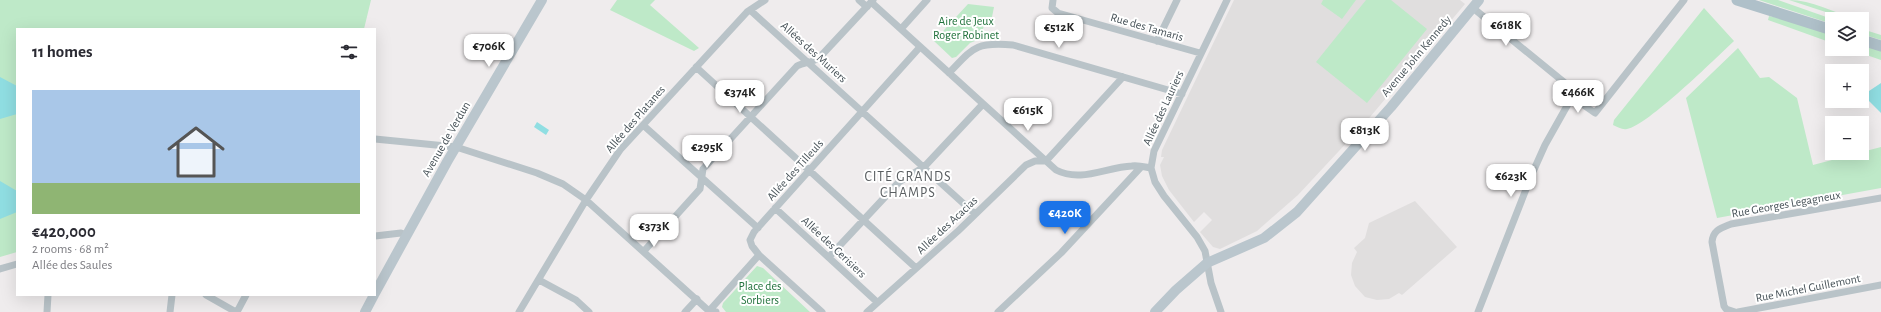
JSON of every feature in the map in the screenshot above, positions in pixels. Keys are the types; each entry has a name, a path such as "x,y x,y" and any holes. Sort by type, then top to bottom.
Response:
{"main road":[{"name":"Avenue de Verdun","path":"376,292 456,147 542,0"},
{"path":"1737,0 1825,28"},
{"path":"1753,0 1790,16"},
{"name":"Avenue John Kennedy","path":"1155,312 1176,290 1207,263 1264,238 1297,212 1391,107 1476,4"},
{"path":"1869,42 1881,46"},
{"name":"Avenue de Verdun","path":"365,312 374,296"}],"street":[{"name":"Allée des Platanes","path":"519,312 586,200 620,150 750,10 764,0"},
{"path":"859,0 871,3 902,29 1046,161 1065,174 1080,176 1133,166 1151,168 1155,182 1164,196 1205,251 1211,283 1221,312"},
{"path":"902,29 927,0"},
{"name":"Rue des Tamaris","path":"1053,0 1052,8 1058,13 1200,53"},
{"path":"1157,41 1177,0"},
{"name":"Allée des Lauriers","path":"1151,168 1154,151 1200,53 1227,0"},
{"path":"1476,4 1565,83 1572,97 1595,113 1684,0"},
{"path":"644,251 700,189 703,169 750,117 797,66 802,63 810,63 819,58 871,3"},
{"name":"Allées des Muriers","path":"750,10 975,214"},
{"path":"949,73 973,49 992,44 1013,45 1182,94"},
{"name":"Allée des Tilleuls","path":"759,255 752,246 750,240 758,228 920,47"},
{"path":"696,67 916,268"},
{"path":"1046,161 1123,77"},
{"path":"1478,312 1532,174 1545,145 1572,97"},
{"path":"829,257 900,182 924,167 983,104"},
{"path":"643,125 758,228"},
{"path":"376,139 456,147 537,173 563,184 586,200 711,312 759,255 822,312"},
{"name":"Allée des Acacias","path":"866,312 975,214 1026,165 1035,161 1046,161"},
{"path":"998,312 1061,253 1141,167"},
{"name":"Rue Georges Legagneux","path":"1718,274 1712,242 1712,236 1716,230 1731,224 1881,198"},
{"name":"Allée des Cerisiers","path":"776,208 877,302"},
{"path":"376,236 401,233 407,235"},
{"path":"0,269 16,264"},
{"name":"Rue Michel Guillemont","path":"1718,274 1724,306 1726,309 1737,312 1881,286"},
{"path":"539,280 576,300 590,312"},
{"path":"47,312 48,296"},
{"path":"170,312 172,296"},
{"path":"208,296 236,312 245,296"},
{"path":"685,312 697,299"}],"shaded area":[{"path":"1234,0 1460,0 1465,4 1365,123 1298,195 1257,231 1220,249 1213,247 1200,232 1212,220 1204,212 1194,222 1169,190 1162,176 1160,165 1164,157 1161,157 1162,150"},
{"path":"1415,201 1457,247 1402,295 1399,293 1389,299 1377,300 1365,297 1355,286 1351,275 1352,263 1357,252 1354,248 1365,238 1369,223"}],"green space":[{"path":"0,0 371,0 364,28 16,28 16,252 0,257"},
{"path":"617,0 655,0 650,5 699,48 694,51 610,10"},
{"path":"1323,0 1356,0 1342,19 1321,4"},
{"path":"1366,0 1391,0 1427,29 1367,103 1316,62"},
{"path":"1759,0 1778,0 1825,17 1825,22"},
{"path":"1789,0 1814,4 1836,12 1826,12"},
{"name":"Aire de Jeux Roger Robinet","path":"968,4 994,7 991,22 985,22 980,39 970,43 956,57 952,58 934,41"},
{"path":"1704,8 1734,41 1698,76 1650,116 1637,125 1627,129 1622,129 1613,125 1614,120"},
{"path":"1769,16 1779,18 1825,33 1825,40 1768,20"},
{"path":"1869,31 1881,35 1881,40 1869,36"},
{"path":"1869,47 1881,51 1881,60 1869,56"},
{"path":"1738,48 1760,78 1769,77 1797,98 1813,165 1832,160 1869,160 1869,150 1881,147 1881,188 1717,218 1686,98"},
{"name":"Place des Sorbiers","path":"757,266 763,268 810,312 726,312 722,307 723,303"}],"water":[{"path":"0,77 16,85 16,114 0,119"},
{"path":"1881,83 1881,113 1869,101 1869,91"},
{"path":"537,122 549,130 546,135 534,127"},
{"path":"0,181 16,190 16,212 0,219"}],"district":[{"name":"CITÉ GRANDS CHAMPS","path":"908,186"}]}
